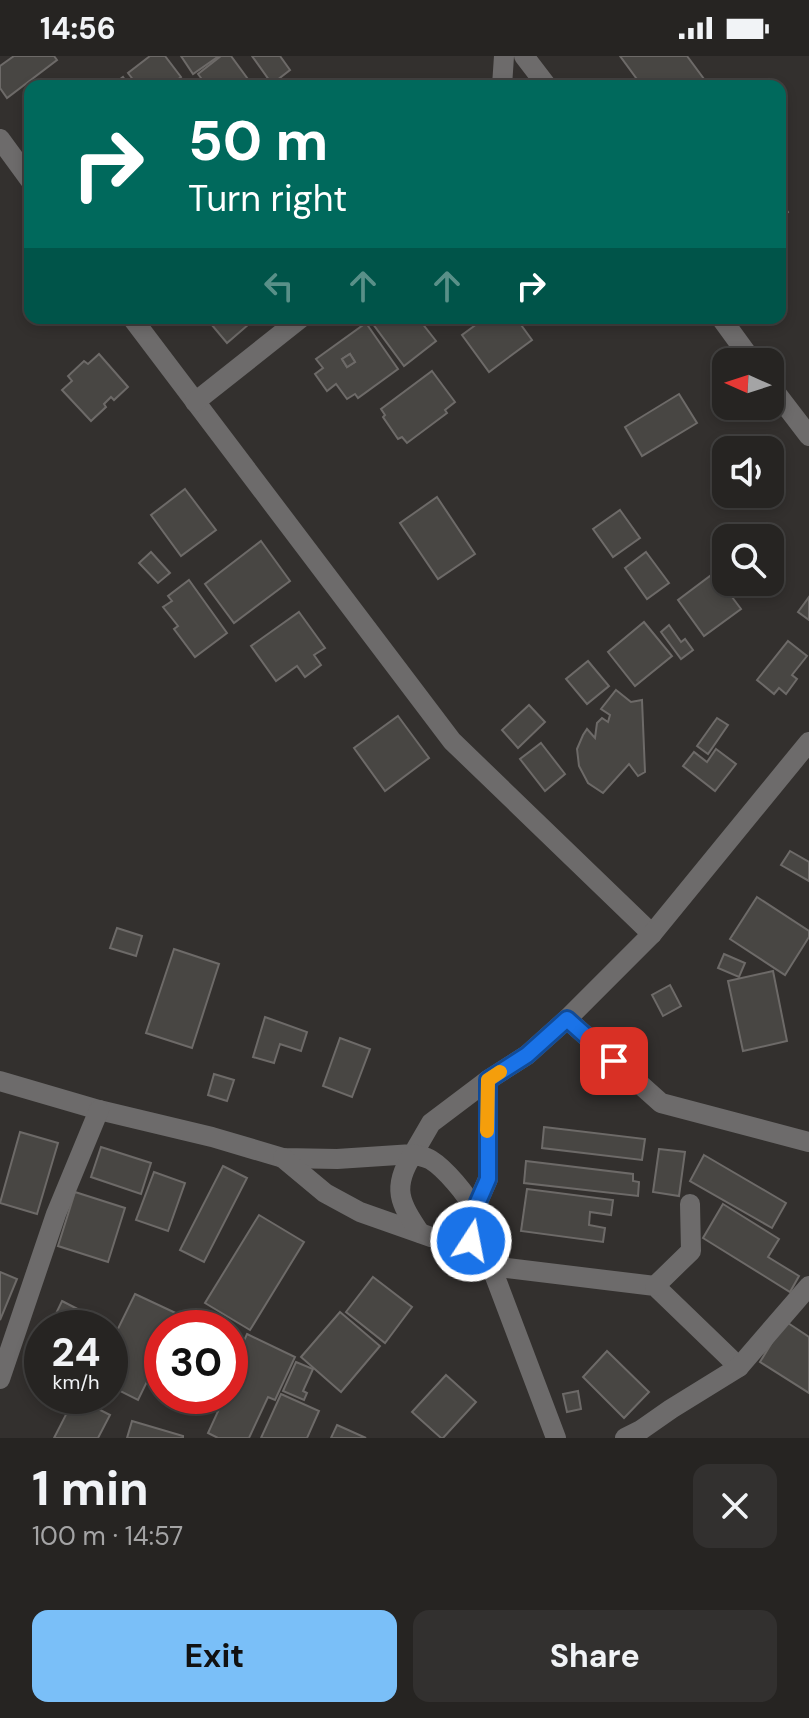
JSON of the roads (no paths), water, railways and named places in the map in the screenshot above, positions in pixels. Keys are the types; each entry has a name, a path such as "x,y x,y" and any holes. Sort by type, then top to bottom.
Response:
{"street":[{"path":"502,80 504,56"},
{"path":"524,56 542,80"},
{"path":"0,139 24,172"},
{"path":"136,324 452,741 652,934"},
{"path":"195,402 293,324"},
{"path":"725,324 743,348"},
{"path":"784,403 809,436"},
{"path":"420,1233 402,1207 400,1193 406,1165 431,1123 527,1055 652,934 809,742"},
{"path":"567,1019 661,1103 809,1142"},
{"path":"488,1080 488,1179 474,1211 471,1241 491,1266 556,1438"},
{"path":"0,1081 283,1158 337,1159 413,1154 431,1160 458,1187 474,1211"},
{"path":"0,1379 56,1214 99,1110"},
{"path":"283,1158 325,1193 360,1212 450,1242 471,1241"},
{"path":"655,1286 691,1251 690,1204"},
{"path":"491,1266 655,1286 739,1367"},
{"path":"625,1438 739,1367 809,1286"}]}
